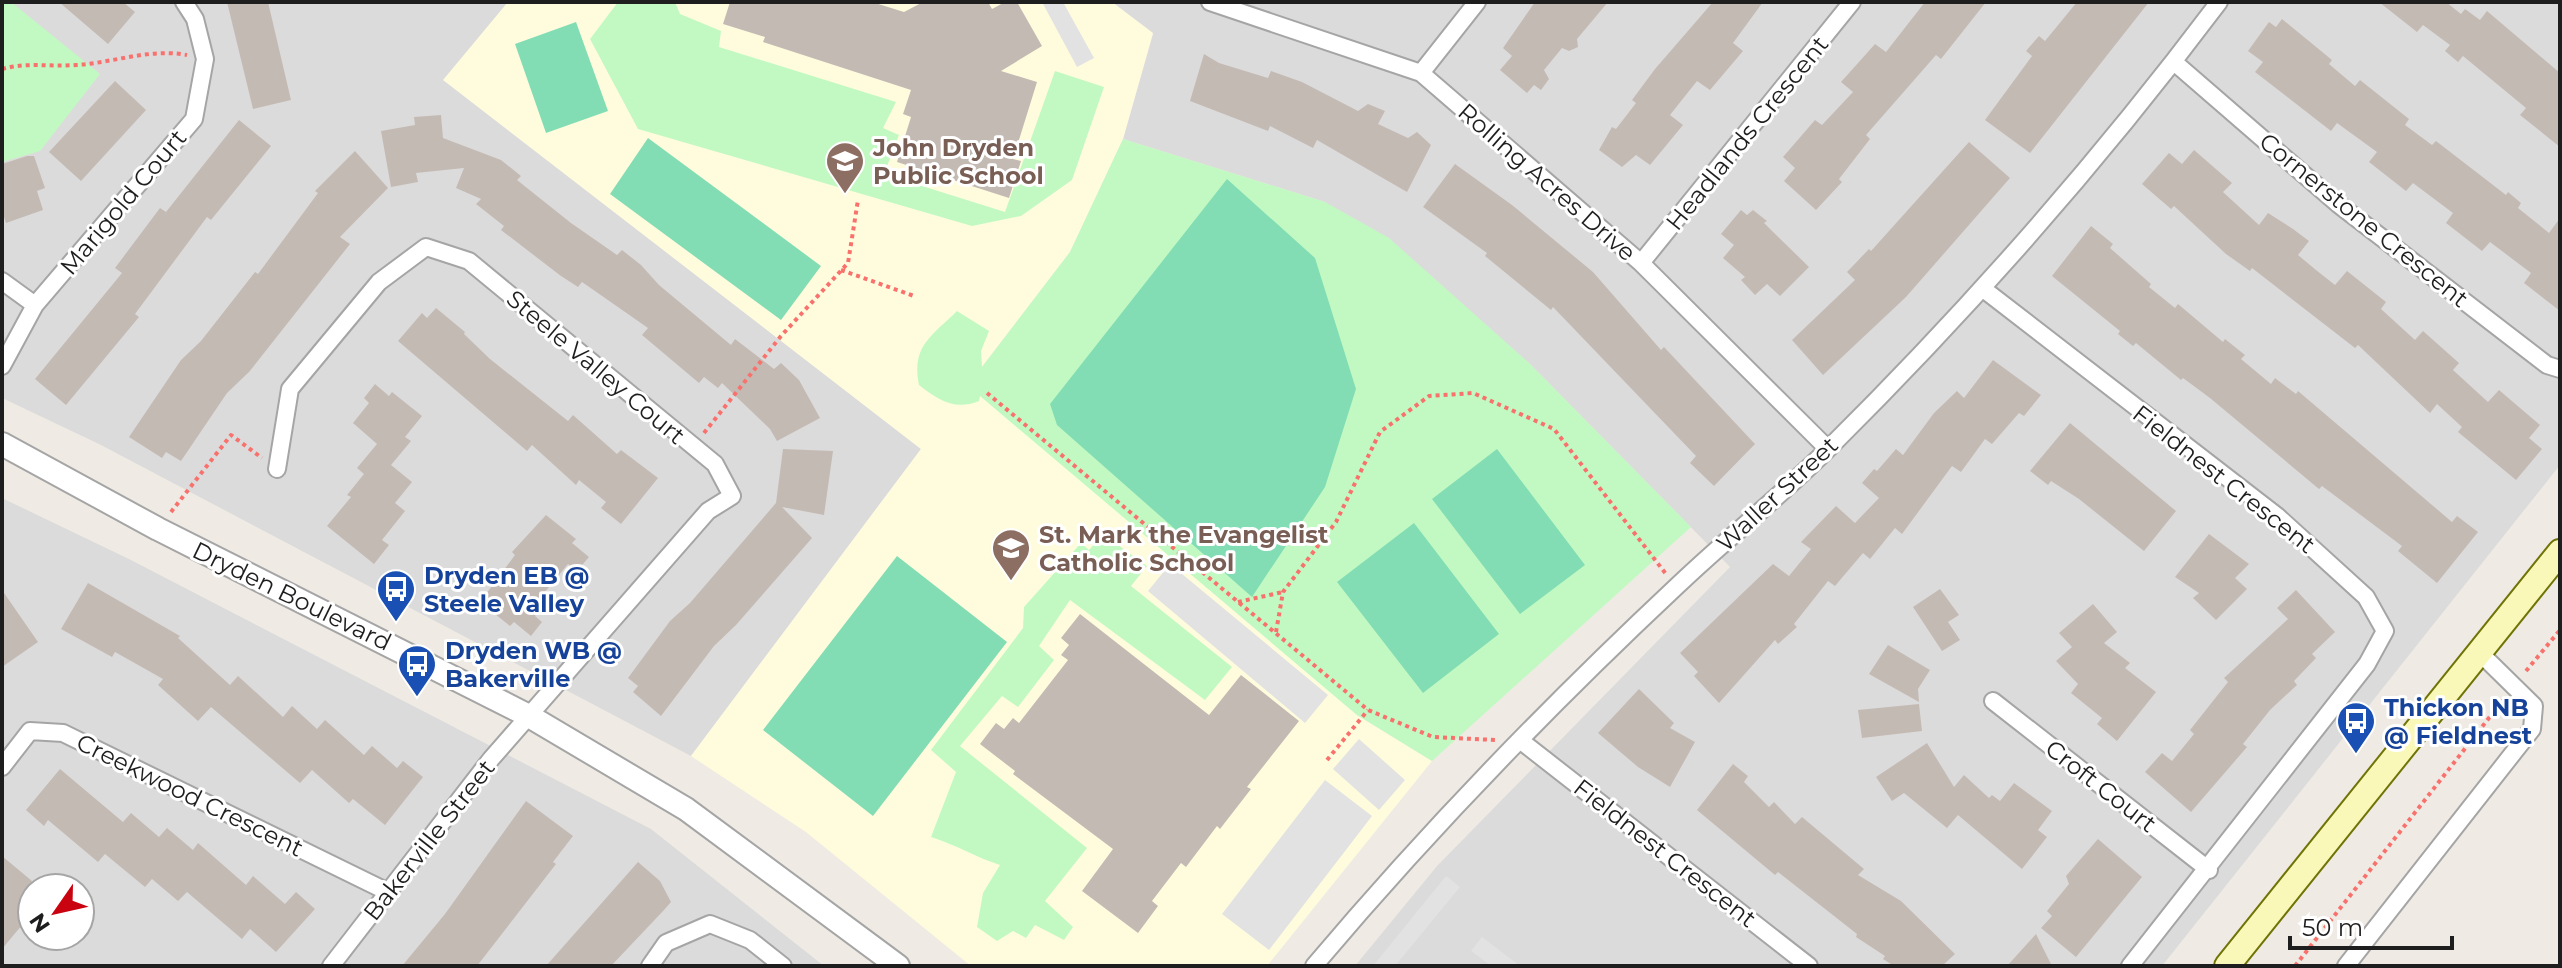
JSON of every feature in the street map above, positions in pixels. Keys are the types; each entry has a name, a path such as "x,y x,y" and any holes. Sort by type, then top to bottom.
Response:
{"main road":[{"path":"2227,966 2560,552"}],"street":[{"name":"Marigold Court","path":"2,366 35,305 194,119 205,59 195,19 184,2"},
{"name":"Rolling Acres Drive","path":"1210,2 1421,73 1641,263 1828,449"},
{"path":"1421,73 1477,2"},
{"name":"Headlands Crescent","path":"1641,263 1852,2"},
{"name":"Waller Street","path":"1314,966 1398,866 1521,741 1676,586 1828,449 1982,288 2174,62 2219,2"},
{"name":"Cornerstone Crescent","path":"2174,62 2338,204 2547,365 2560,369"},
{"name":"Steele Valley Court","path":"277,469 290,389 379,282 426,247 469,261 715,464 732,496 708,511 529,716"},
{"path":"2,281 35,305"},
{"name":"Fieldnest Crescent","path":"1982,288 2277,516 2366,597 2385,631 2367,664 2209,870 2130,966"},
{"name":"Dryden Boulevard","path":"2,444 158,529 529,716 686,809 898,966"},
{"path":"2346,966 2532,729 2534,706 2479,652"},
{"name":"Croft Court","path":"1993,701 2209,870"},
{"name":"Bakerville Street","path":"331,966 491,759 529,716"},
{"name":"Creekwood Crescent","path":"2,767 30,731 63,733 388,892"},
{"name":"Fieldnest Crescent","path":"1521,741 1809,966"},
{"path":"650,966 666,943 710,924 750,940 783,966"}],"path":[{"path":"2,69 18,64 77,65 167,52 205,59"},
{"path":"693,448 781,336 848,263 858,200"},
{"path":"841,270 914,296"},
{"path":"987,393 1368,710 1433,737 1521,741"},
{"path":"1276,632 1283,592 1336,522 1380,432 1429,396 1473,393 1554,429 1676,586"},
{"path":"158,529 231,435 277,469"},
{"path":"1237,602 1283,592"},
{"path":"2295,966 2560,630"},
{"path":"1327,760 1368,710"}],"shaded area":[{"path":"2,2 508,2 444,80 921,449 691,756 99,444 2,398"},
{"path":"508,2 1112,2 1153,33 1123,139 1070,252 968,385 1357,715 1432,761 1267,966 971,966 806,832 691,756 921,449 443,80"},
{"path":"1042,2 1063,2 1094,58 1077,67"},
{"path":"1112,2 2560,2 2560,465 2162,966 1355,966 1437,866 1730,567 1529,363 1325,202 1123,139 1153,34"},
{"path":"2,498 129,559 651,829 824,966 2,966"},
{"path":"1170,564 1328,695 1305,723 1148,591"},
{"path":"1359,739 1405,780 1379,810 1333,769"},
{"path":"1325,780 1372,816 1269,950 1222,914"},
{"path":"1446,876 1460,887 1395,966 1373,966"},
{"path":"1482,937 1520,966 1491,966 1471,951"}],"green space":[{"path":"2,2 11,2 100,74 40,151 2,162"},
{"path":"618,2 675,2 680,14 721,31 719,47 896,102 883,128 899,135 884,174 1005,212 1055,71 1104,87 1072,180 1021,216 972,226 638,129 590,39"},
{"path":"576,22 608,111 546,133 515,44"},
{"path":"648,138 821,266 781,320 610,194"},
{"path":"1123,139 1325,202 1389,238 1529,363 1691,527 1432,761 1357,715 980,396 979,401 970,404 954,404 919,385 917,372 921,351 932,335 957,311 989,331 981,351 982,367 1070,252"},
{"path":"1227,179 1315,258 1356,389 1325,487 1252,597 1057,425 1050,404"},
{"path":"1497,449 1585,565 1520,614 1432,499"},
{"path":"1414,523 1499,634 1423,693 1337,582"},
{"path":"1103,534 1147,566 1131,586 1232,667 1205,700 1070,600 1039,646 1054,660 1018,707 1002,696 960,746 1087,848 1045,901 1073,927 1064,940 1035,925 1026,938 1013,931 997,941 977,927 983,893 1000,865 931,837 956,772 931,750 1023,628 1024,607 1081,543 1089,550"},
{"path":"897,556 1007,642 873,816 763,730"}],"building":[{"path":"59,2 123,2 135,12 108,44"},
{"path":"227,2 268,2 291,100 253,109"},
{"path":"730,2 872,2 904,12 923,2 988,2 992,9 1005,2 1017,2 1042,46 1001,71 1037,82 1013,159 1021,161 1009,198 897,162 911,117 903,114 911,90 763,42 765,37 723,24"},
{"path":"1535,2 1608,2 1577,39 1578,47 1569,51 1562,48 1544,70 1549,79 1541,90 1534,85 1527,93 1500,70 1512,56 1503,48"},
{"path":"1713,2 1763,2 1733,43 1743,51 1710,90 1697,81 1670,115 1683,125 1650,165 1636,155 1622,167 1599,150 1612,127 1616,129 1636,103 1632,100 1655,69"},
{"path":"1925,2 1986,2 1941,59 1936,55 1866,135 1870,139 1839,179 1842,182 1816,210 1784,181 1795,168 1783,157 1815,120 1822,125 1853,92 1841,82 1875,44 1886,52"},
{"path":"2077,2 2149,2 2030,153 1985,120 2032,56 2026,51 2039,36 2045,41"},
{"path":"2379,2 2446,2 2461,14 2465,9 2480,20 2487,11 2560,73 2560,147 2520,115 2526,108 2463,56 2458,62 2445,51 2450,45 2423,25 2417,32"},
{"path":"2282,19 2332,60 2329,64 2355,86 2360,80 2409,119 2405,125 2432,145 2436,141 2506,195 2508,192 2521,203 2518,208 2549,233 2560,218 2560,311 2524,283 2531,273 2490,242 2482,251 2446,223 2453,213 2413,183 2406,191 2369,162 2377,152 2337,123 2331,131 2255,72 2263,62 2248,51 2269,22 2276,27"},
{"path":"1204,54 1219,63 1268,78 1271,71 1302,82 1358,111 1368,104 1385,111 1378,124 1408,138 1417,132 1431,145 1407,192 1317,140 1313,148 1270,126 1268,131 1190,101"},
{"path":"115,81 146,110 81,181 49,152"},
{"path":"441,115 443,138 501,160 521,176 517,180 571,223 617,255 622,250 641,265 659,285 731,345 735,339 774,369 781,363 799,380 820,418 777,441 770,429 722,383 718,388 704,377 699,383 642,335 648,328 582,282 578,287 561,276 501,230 504,226 476,204 481,199 456,188 464,168 416,173 418,182 391,187 381,131 415,125 414,117"},
{"path":"239,120 271,146 211,220 207,217 135,314 139,317 66,405 35,379 122,273 115,268 160,208 166,212"},
{"path":"1969,142 2010,178 1906,297 1823,375 1792,340 1855,280 1847,272 1869,249 1871,251"},
{"path":"2194,150 2232,183 2223,192 2259,225 2268,213 2293,229 2309,241 2298,255 2316,270 2335,285 2347,271 2386,302 2381,309 2415,340 2423,331 2459,363 2453,370 2488,402 2499,390 2540,425 2529,438 2542,449 2516,480 2458,432 2462,427 2437,404 2430,413 2358,345 2355,348 2252,268 2250,271 2226,254 2174,206 2171,209 2142,184 2169,153 2182,164"},
{"path":"355,151 388,188 340,237 350,244 249,372 227,393 181,461 166,452 162,458 129,437 181,360 201,341 255,272 258,274 318,193 315,191"},
{"path":"34,156 45,188 37,191 43,210 6,223 2,211 2,164"},
{"path":"1455,164 1512,205 1593,272 1661,350 1664,347 1755,444 1714,486 1690,463 1696,456 1553,307 1551,310 1485,256 1487,253 1423,207"},
{"path":"1741,210 1747,215 1753,210 1767,221 1764,223 1809,267 1780,296 1767,284 1755,295 1741,280 1745,277 1723,258 1734,245 1721,234"},
{"path":"2091,226 2113,244 2110,248 2151,284 2149,287 2175,308 2178,304 2223,342 2225,339 2245,355 2241,359 2271,384 2275,378 2296,394 2298,391 2452,522 2457,516 2478,532 2437,583 2398,551 2402,546 2322,486 2319,489 2210,398 2183,378 2181,380 2136,343 2133,346 2118,334 2120,331 2052,276"},
{"path":"436,308 465,332 490,359 568,421 573,415 617,454 621,450 658,478 621,524 601,508 606,502 579,480 576,485 532,445 527,451 398,341 422,313 427,318"},
{"path":"1993,360 2041,395 2024,416 2019,413 1992,444 1985,439 1961,472 1952,466 1902,534 1895,528 1870,559 1863,553 1835,586 1828,581 1794,624 1797,627 1778,644 1775,640 1719,703 1694,676 1698,672 1680,653 1773,564 1789,576 1811,549 1801,542 1836,506 1855,523 1879,498 1862,483 1896,449 1903,455 1934,413 1957,391 1964,398"},
{"path":"375,384 389,396 392,392 422,416 405,437 411,441 391,465 412,482 395,503 405,511 382,540 389,545 374,564 327,526 351,497 347,495 364,474 357,468 377,444 353,423 369,403 364,398"},
{"path":"2070,423 2176,511 2144,551 2079,499 2051,481 2048,485 2030,471"},
{"path":"783,449 833,451 824,515 782,507 812,538 714,646 661,716 633,692 638,686 628,678 670,621 690,603 776,503"},
{"path":"546,515 576,539 572,543 589,557 577,571 568,564 544,593 549,597 535,616 542,622 531,636 514,622 510,626 480,602 515,555 512,552"},
{"path":"2209,534 2249,564 2235,578 2247,589 2216,620 2193,598 2199,593 2175,577"},
{"path":"88,583 180,636 178,638 230,685 238,676 283,717 292,706 317,729 325,720 364,755 372,746 397,768 403,761 423,777 385,825 353,799 349,803 312,770 300,783 211,707 198,721 158,685 163,679 115,652 112,657 61,629"},
{"path":"1940,589 1959,615 1948,622 1960,640 1942,651 1913,607"},
{"path":"2,590 38,642 2,667"},
{"path":"2296,590 2335,632 2312,654 2316,658 2294,681 2297,685 2270,710 2243,744 2247,747 2191,812 2145,772 2162,753 2172,761 2194,734 2190,730 2228,682 2224,678 2288,619 2277,608"},
{"path":"2093,604 2117,632 2104,643 2130,663 2125,668 2156,692 2117,741 2097,724 2102,718 2071,693 2078,684 2056,661 2072,647 2059,633"},
{"path":"1080,614 1209,715 1241,675 1299,721 1247,787 1251,789 1220,829 1217,826 1186,867 1181,863 1152,901 1158,906 1138,933 1082,891 1113,849 1013,774 1015,771 980,744 996,723 1004,729 1013,718 1019,723 1068,660 1061,655 1069,645 1061,638"},
{"path":"1888,645 1930,670 1918,689 1919,702 1869,674"},
{"path":"1639,689 1674,723 1670,728 1695,742 1670,787 1638,767 1598,733"},
{"path":"1919,704 1922,731 1862,738 1858,710"},
{"path":"1927,743 1954,787 1964,775 1989,798 1992,795 2000,801 2014,783 2052,811 2038,830 2047,837 2022,869 1958,815 1947,828 1904,793 1892,801 1876,777"},
{"path":"1733,764 1748,776 1744,782 1769,807 1774,802 1795,824 1802,817 1864,869 1858,875 1901,901 1955,954 1942,966 1894,966 1778,872 1775,875 1697,810"},
{"path":"60,769 123,822 131,813 159,837 167,828 193,850 198,843 246,885 253,876 285,904 296,892 315,909 276,952 250,929 242,939 187,892 178,901 152,879 145,887 105,854 98,862 48,820 44,826 26,810"},
{"path":"526,801 573,836 553,862 556,864 477,966 402,966 445,914"},
{"path":"2098,839 2142,877 2076,957 2041,928 2052,916 2047,911 2069,884 2066,876"},
{"path":"2,856 21,872 16,872 16,932 2,949"},
{"path":"638,862 660,881 671,902 664,910 611,966 546,966"},
{"path":"2036,934 2052,966 2007,966"}],"place":[{"name":"John Dryden Public School","path":"845,195"},
{"name":"St. Mark the Evangelist Catholic School","path":"1011,582"},
{"name":"Dryden EB @ Steele Valley","path":"396,623"},
{"name":"Dryden WB @ Bakerville","path":"417,698"},
{"name":"Thickon NB @ Fieldnest","path":"2356,755"}]}
